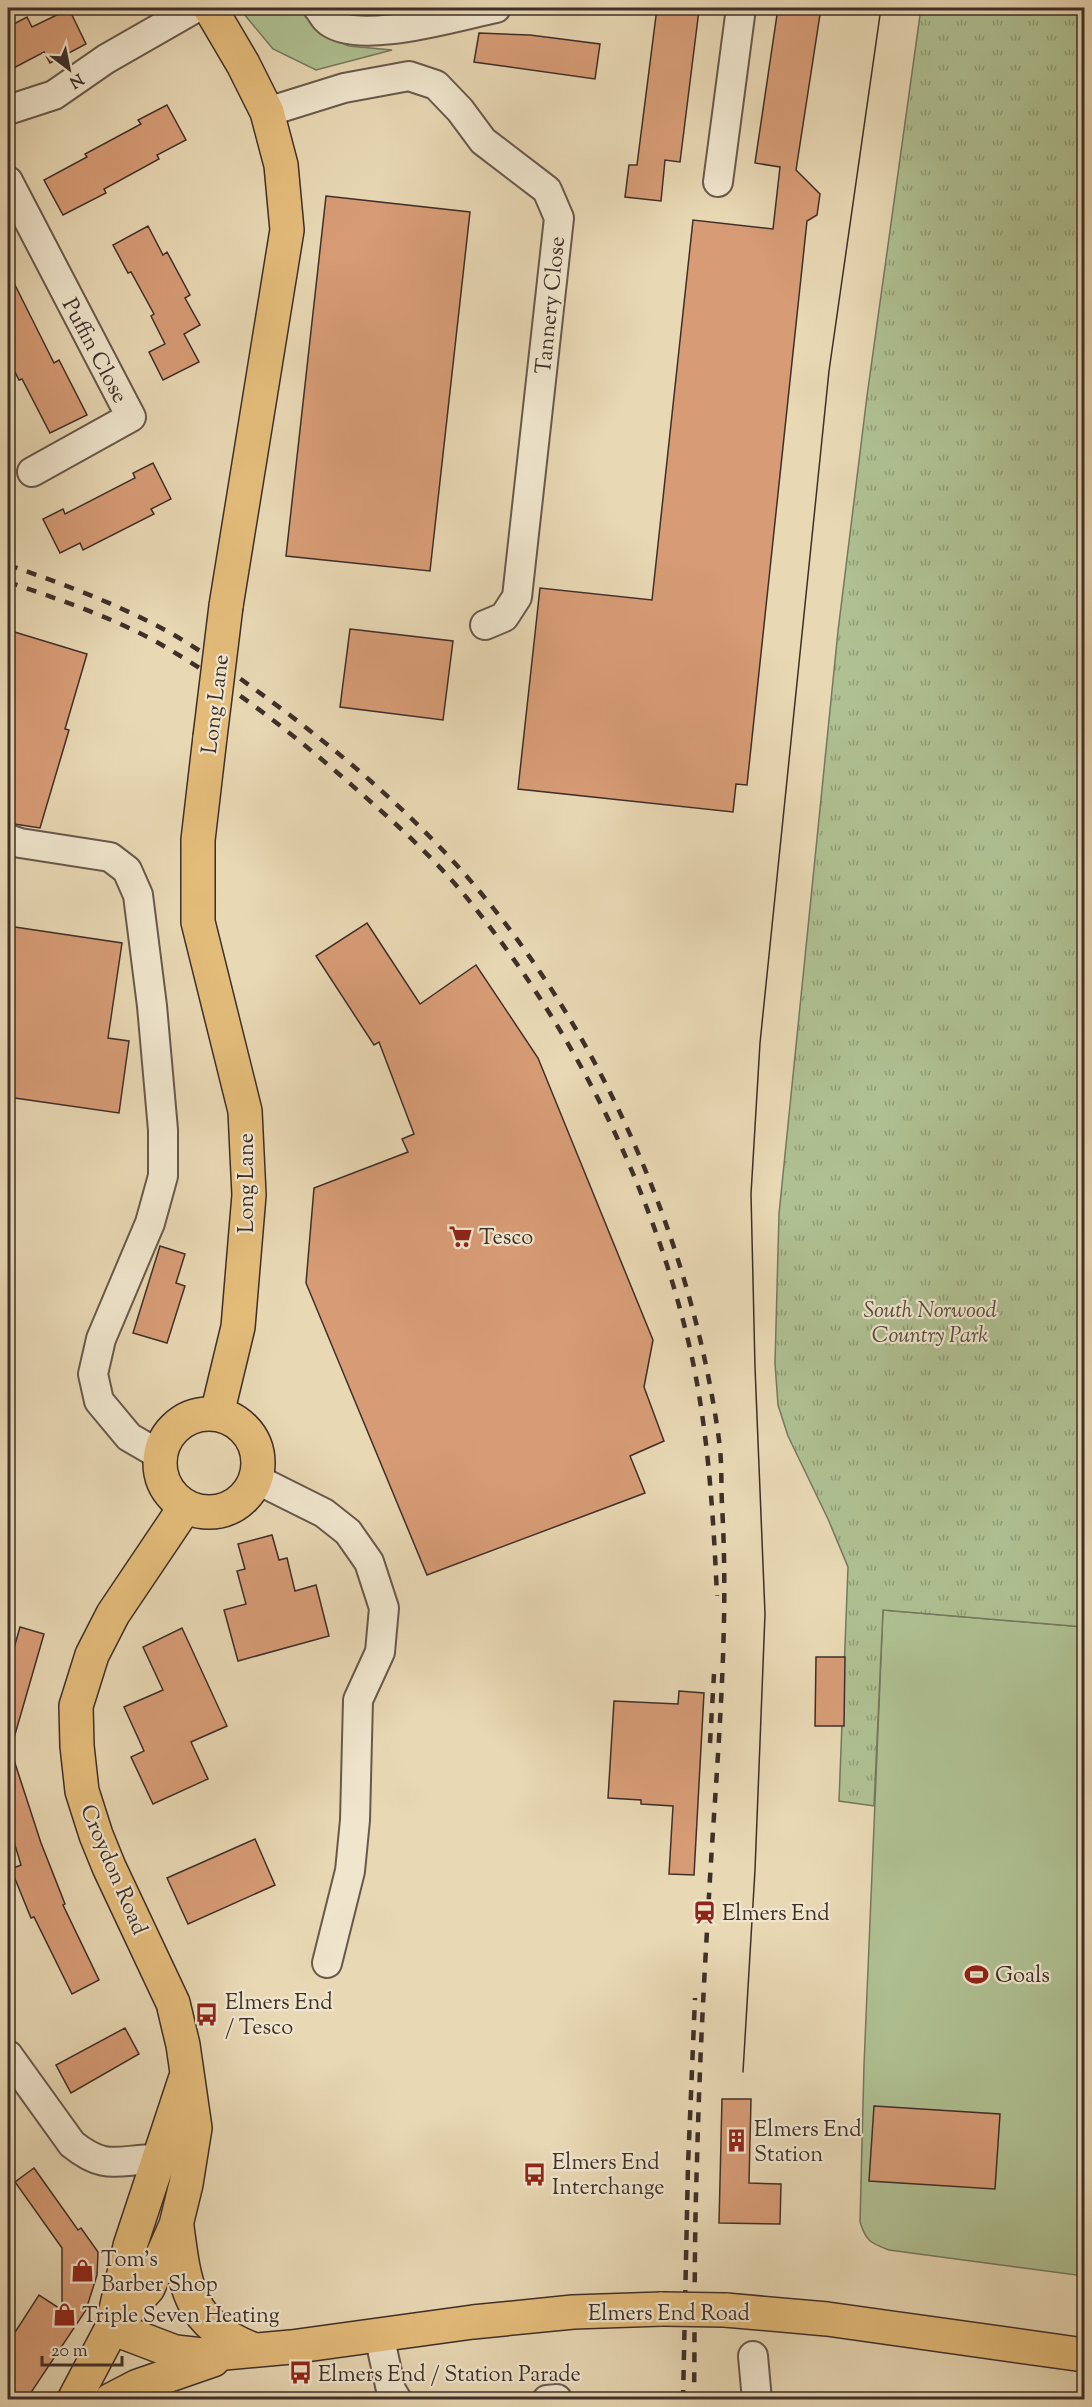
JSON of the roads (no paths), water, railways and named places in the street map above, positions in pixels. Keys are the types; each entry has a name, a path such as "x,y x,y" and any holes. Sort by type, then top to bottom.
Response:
{"main road":[{"name":"Long Lane","path":"210,8 243,64 267,112 281,165 287,230 226,606 198,840 198,922 244,1111 249,1195 238,1327 217,1414"},
{"path":"199,1414 217,1414 234,1420 250,1435 258,1451 259,1468 248,1494 229,1509 212,1513 194,1511 171,1496 164,1486 159,1469 160,1455 166,1438 183,1420 199,1414"},
{"name":"Croydon Road","path":"74,2400 112,2328 148,2288 176,2225 186,2184 195,2128 183,2045 173,2003 105,1857 82,1791 77,1746 76,1706 92,1655 113,1614 185,1507"},
{"name":"Croydon Road","path":"112,2328 130,2246 187,2074"},
{"name":"Elmers End Road","path":"176,2225 184,2278 203,2318 229,2340 252,2349"},
{"name":"Elmers End Road","path":"112,2328 175,2352 203,2355 291,2347 506,2319 573,2313 662,2309 725,2310 827,2319 1084,2355"},
{"path":"111,2400 138,2386 209,2361 252,2349"}],"street":[{"path":"8,110 54,95 106,59 195,8"},
{"path":"318,8 327,21 353,31 387,31 496,8"},
{"path":"718,182 741,8"},
{"name":"Tannery Close","path":"267,112 344,88 409,76 436,85 460,110 483,141 547,190 559,218 517,597 504,617 485,625"},
{"name":"Puffin Close","path":"8,181 132,417 32,472"},
{"path":"8,839 110,856 127,870 138,895 152,1006 163,1130 163,1176 150,1223 101,1339 93,1374 99,1401 129,1437 160,1455"},
{"path":"256,1479 324,1513 348,1532 369,1562 384,1608 380,1652 358,1700 355,1820 350,1871 327,1963"},
{"path":"8,2055 72,2144 84,2153 102,2162 117,2164 158,2159"},
{"path":"379,2335 391,2390 397,2400"},
{"path":"753,2356 757,2400"},
{"path":"547,2400 557,2399"}],"tram line":[{"path":"743,2072 755,1870 765,1614 751,1194 760,1043 829,371 881,8"}],"railway":[{"path":"8,565 109,603 148,621 197,649 305,727 371,781 413,820 452,860 503,921 550,987 592,1057 628,1130 660,1207 685,1284 705,1362 720,1448 724,1556 721,1709 699,2100 695,2221 694,2400"},
{"path":"8,582 69,603 129,628 167,648 244,698 316,755 405,833 459,888 508,951 543,1002 604,1110 630,1166 672,1281 695,1372 705,1435 717,1596"},
{"path":"710,1743 714,1674"},
{"path":"683,2400 688,2165 695,1998"}],"place":[{"name":"Tesco","path":"461,1236"},
{"name":"Elmers End","path":"704,1912"},
{"name":"Goals","path":"977,1974"},
{"name":"Elmers End / Tesco","path":"207,2014"},
{"name":"Elmers End Station","path":"736,2141"},
{"name":"Elmers End Interchange","path":"534,2174"},
{"name":"Tom's Barber Shop","path":"83,2271"},
{"name":"Triple Seven Heating","path":"64,2314"},
{"name":"Elmers End / Station Parade","path":"300,2373"}],"park label":[{"name":"South Norwood Country Park","path":"930,1322"}]}
